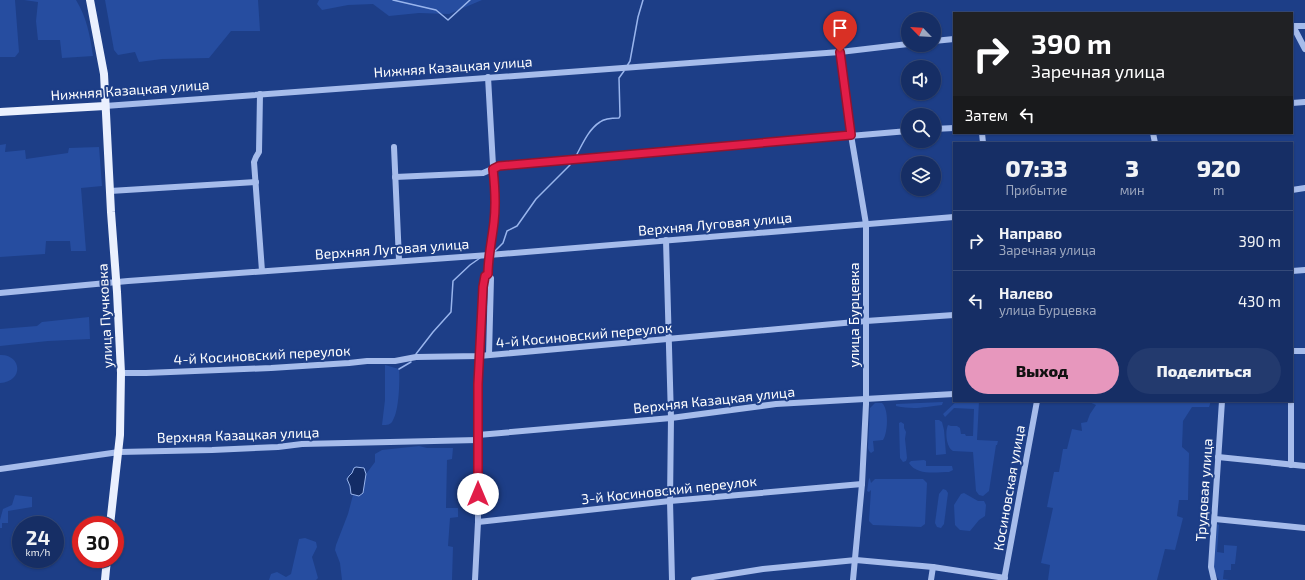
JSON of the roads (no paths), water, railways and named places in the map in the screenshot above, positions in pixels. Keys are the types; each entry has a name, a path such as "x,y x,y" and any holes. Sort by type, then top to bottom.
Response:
{"main road":[{"name":"улица Пучковка","path":"90,0 104,74 121,373 121,421 119,452 111,516"},
{"name":"Нижняя Казацкая улица","path":"0,112 105,106"},
{"path":"105,580 106,568"}],"street":[{"path":"1293,26 1305,26"},
{"path":"1293,28 1305,49"},
{"path":"941,40 953,39"},
{"name":"Нижняя Казацкая улица","path":"105,106 840,52 901,45"},
{"name":"улица Бурцевка","path":"840,52 851,135 866,224 866,398 862,484 853,580"},
{"path":"488,77 495,201 494,221 488,255 488,274 491,278 492,290 489,355"},
{"path":"260,94 259,152 254,162 262,271"},
{"path":"1293,103 1305,102"},
{"path":"941,129 953,128"},
{"path":"395,177 483,173 499,166 901,131"},
{"path":"394,147 399,260"},
{"path":"110,191 256,182"},
{"path":"1293,190 1305,188"},
{"name":"Верхняя Луговая улица","path":"0,293 116,282 399,260 488,255 953,217"},
{"path":"666,240 671,418 670,501 672,580"},
{"path":"1293,271 1305,270"},
{"path":"476,580 478,522 479,356 483,287 485,276 488,274"},
{"name":"4-й Косиновский переулок","path":"121,373 271,368 349,363 366,360 395,361 416,357 479,356 866,321 953,315"},
{"path":"1293,351 1305,351"},
{"name":"Верхняя Казацкая улица","path":"0,469 119,452 212,450 278,447 302,444 478,437 671,418 776,404 953,394"},
{"name":"Косиновская улица","path":"1004,579 1036,402"},
{"name":"Трудовая улица","path":"1214,580 1211,567 1222,402"},
{"path":"1291,402 1292,465"},
{"path":"1218,457 1305,466"},
{"name":"3-й Косиновский переулок","path":"478,522 670,501 862,484"},
{"path":"1215,519 1305,528"},
{"path":"694,580 763,569 856,560 933,567 1004,579"},
{"path":"931,580 933,567"}],"waterway":[{"path":"393,0 436,10 448,20 470,0"},
{"path":"627,66 630,61 638,17 643,0"},
{"path":"577,154 587,136 596,125 609,118 619,118 619,78 624,71"},
{"path":"491,251 495,251 503,243 507,231 517,226 536,199 570,165"},
{"path":"416,354 451,312 453,281 480,258"},
{"path":"399,369 411,362"}]}
